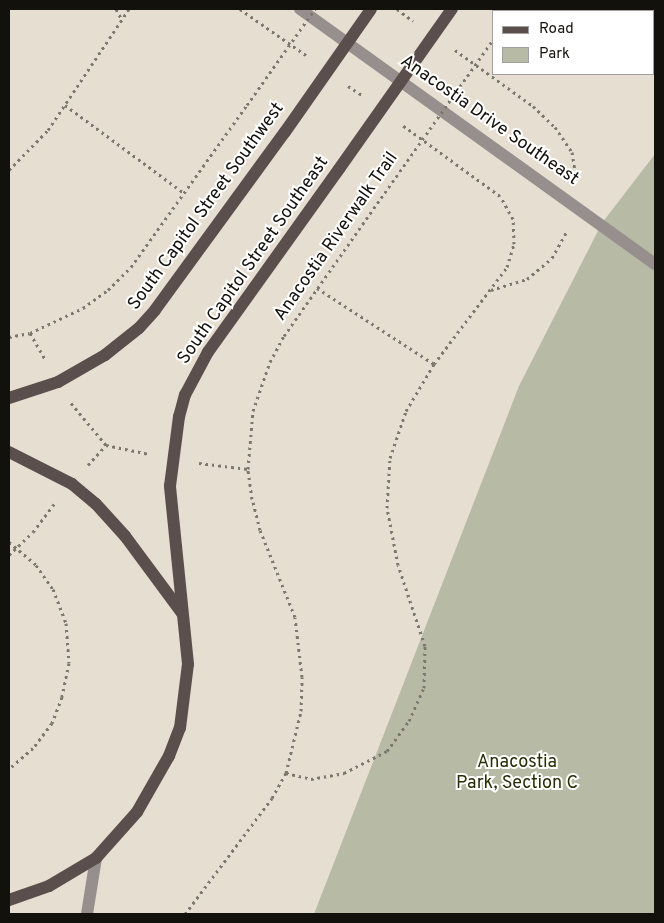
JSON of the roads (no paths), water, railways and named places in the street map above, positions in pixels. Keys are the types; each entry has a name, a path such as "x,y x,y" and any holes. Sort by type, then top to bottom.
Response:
{"main road":[{"name":"South Capitol Street Southwest","path":"9,398 36,392 75,373 105,355 139,328 155,310 285,132 371,9"},
{"name":"South Capitol Street Southeast","path":"9,900 49,886 96,858 137,812 169,756 180,728 188,664 170,486 174,438 185,395 208,352 452,9"},
{"path":"9,452 72,484 96,504 125,536 182,612"}],"street":[{"name":"Anacostia Drive Southeast","path":"300,9 655,264"},
{"path":"87,914 96,858"}],"park label":[{"name":"Anacostia Park, Section C","path":"517,774"}]}
